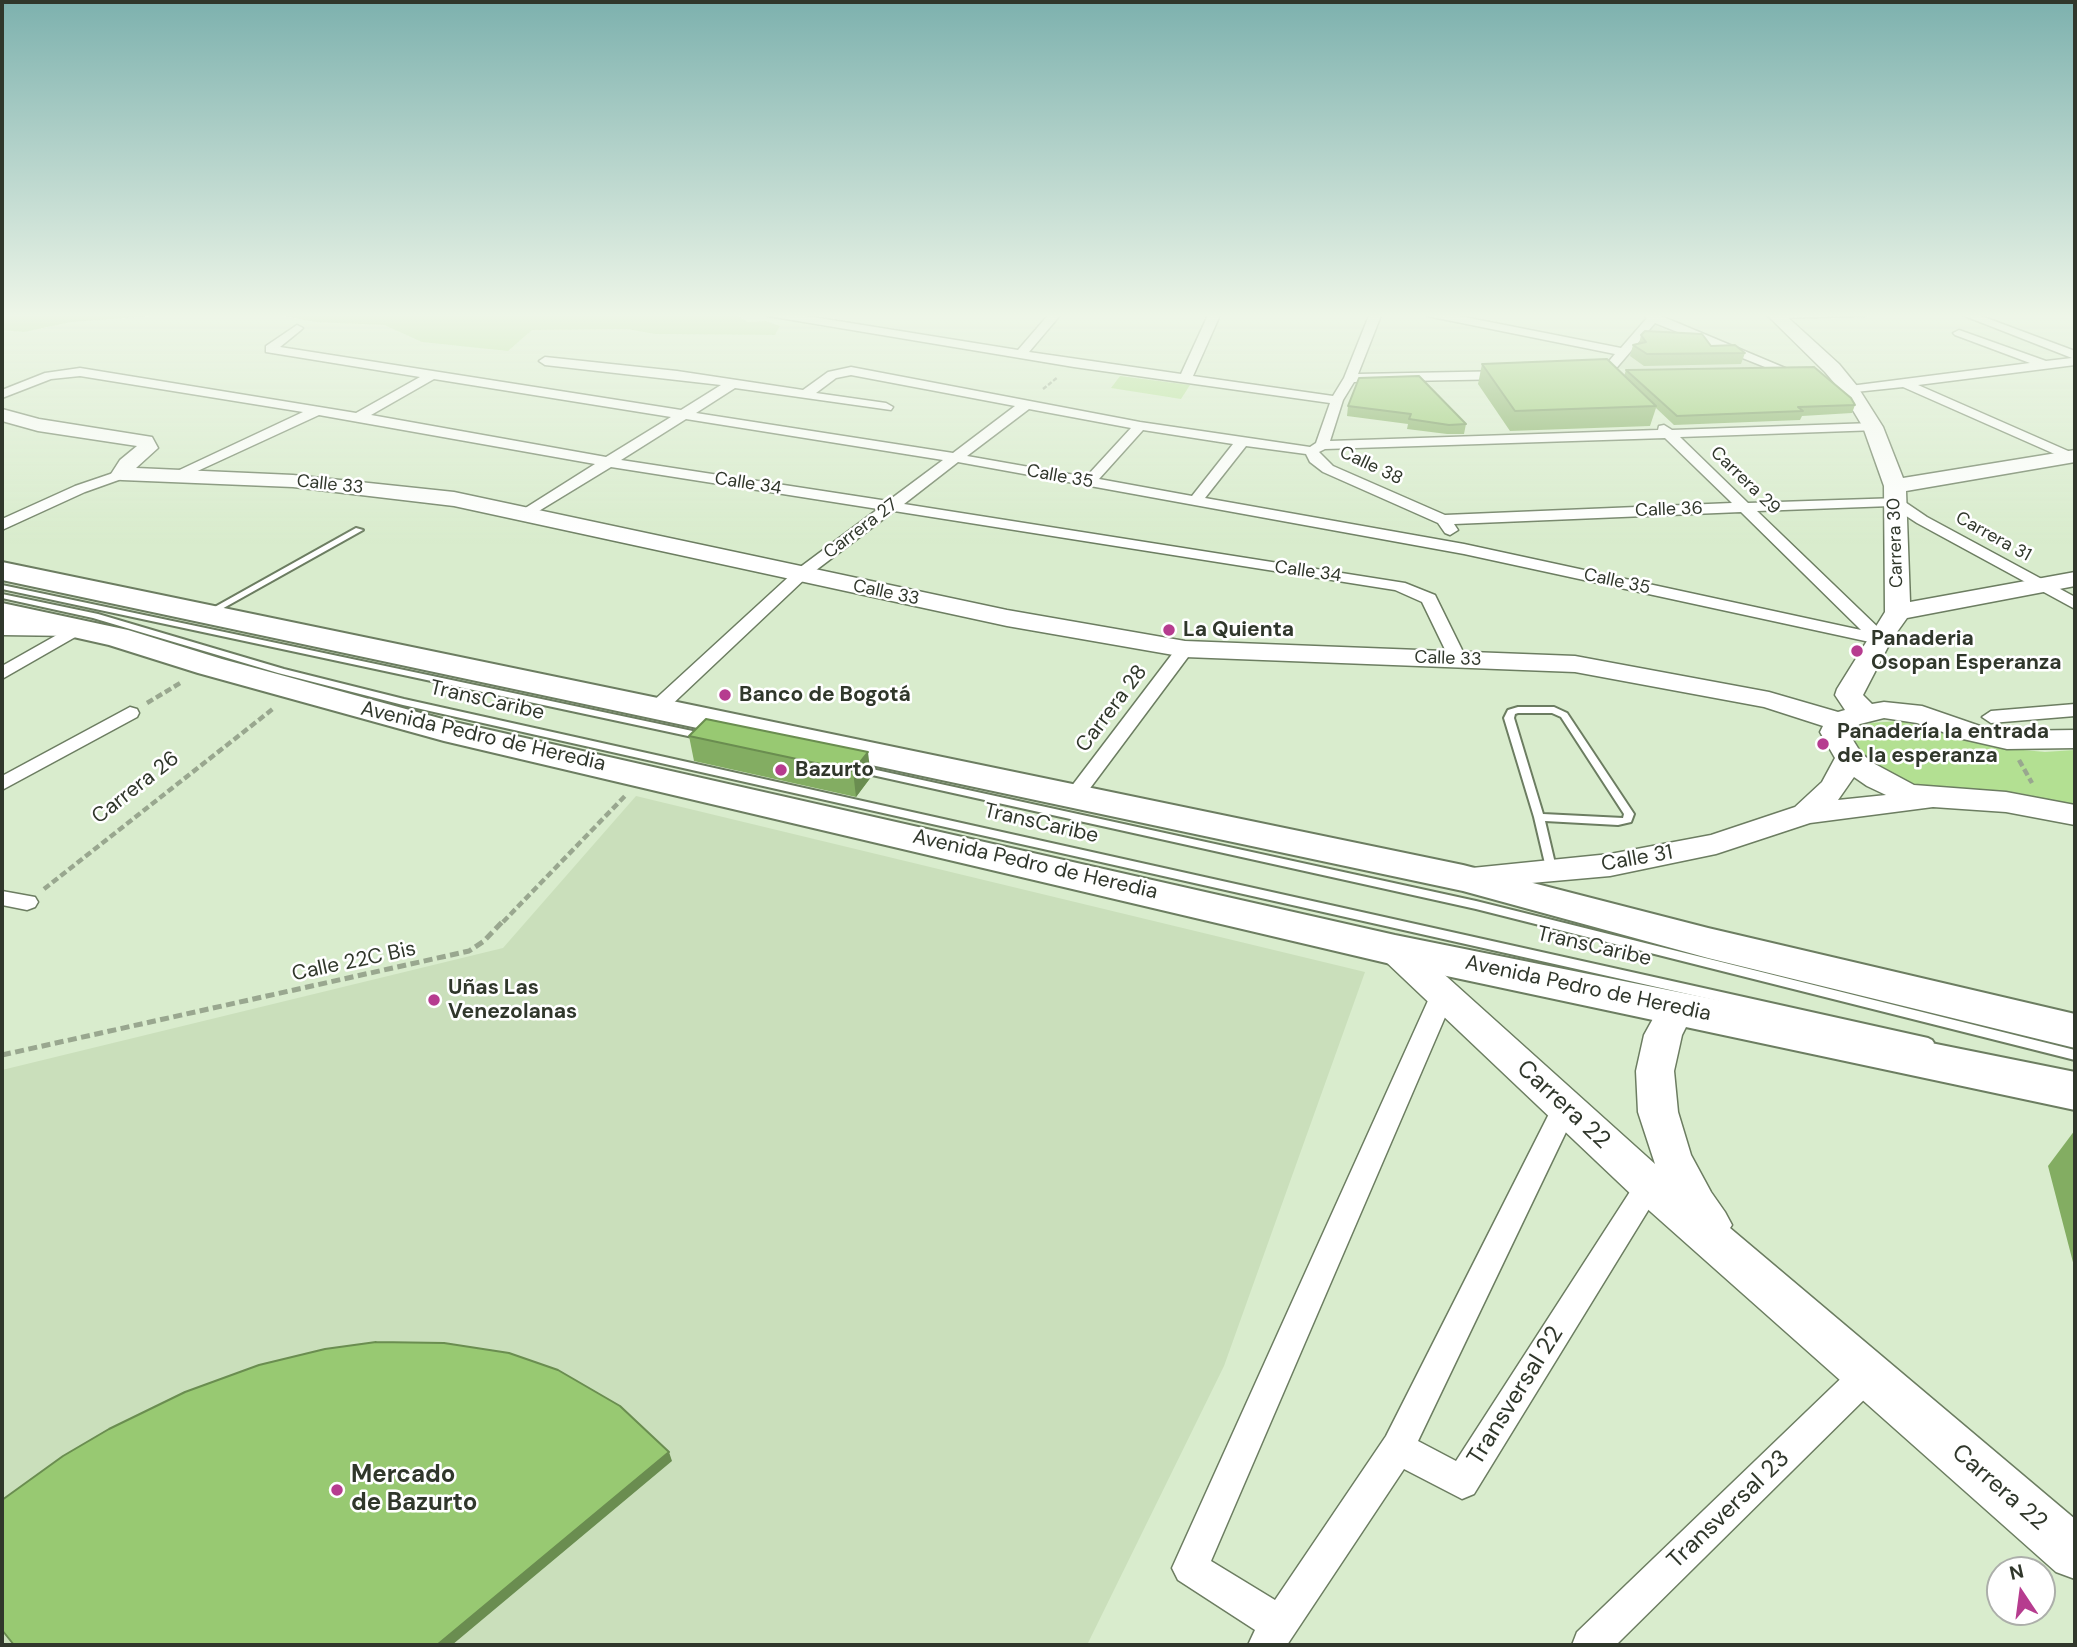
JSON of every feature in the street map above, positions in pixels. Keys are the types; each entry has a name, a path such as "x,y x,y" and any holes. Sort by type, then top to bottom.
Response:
{"highway":[{"path":"2,571 1463,878 1708,943 2075,1031"},
{"name":"Avenida Pedro de Heredia","path":"2,612 143,645 444,730 1395,950 1678,1007 1955,1057 2075,1091"},
{"path":"1948,1000 2075,1023"},
{"path":"1955,1057 2075,1103"}],"street":[{"name":"Calle 34","path":"188,390 608,462 1399,586 1429,599 1458,660"},
{"path":"358,417 406,390"},
{"name":"Calle 35","path":"528,390 957,458 1464,550 1879,639"},
{"path":"524,515 723,390"},
{"path":"771,390 886,407"},
{"name":"Calle 38","path":"805,395 812,390"},
{"name":"Calle 38","path":"944,390 1241,443 1317,448 1315,459 1328,469 1443,520"},
{"path":"1264,390 1337,400"},
{"path":"1343,390 1317,448 1873,427"},
{"path":"1624,390 1633,399"},
{"name":"Carrera 30","path":"1850,390 1873,427 1894,493 1898,612 1879,639 1849,695 1852,717"},
{"path":"1919,390 2074,457"},
{"name":"Carrera 27","path":"659,707 801,575 1024,406"},
{"path":"178,476 316,411"},
{"path":"2,415 38,425 145,441 148,448 127,464 122,474 80,489 2,525"},
{"name":"Carrera 29","path":"1651,416 1879,639"},
{"path":"1088,482 1140,426"},
{"path":"1195,502 1241,443"},
{"name":"Calle 36","path":"1443,520 1745,507 1894,493 2074,457"},
{"name":"Calle 33","path":"122,474 293,481 441,497 1007,618 1185,649 1587,666 1852,717 1903,712 2075,739"},
{"name":"Carrera 31","path":"1894,493 1922,520 2075,604"},
{"path":"1443,520 1464,550"},
{"path":"1898,612 2075,579"},
{"path":"2,627 78,628"},
{"path":"2,674 78,628"},
{"name":"Carrera 28","path":"1075,795 1185,649"},
{"path":"1999,728 2075,710"},
{"path":"2,784 130,713"},
{"path":"1852,717 1834,732 1850,758 1862,769 1892,787 1906,793 1937,798 1996,801 2061,812"},
{"name":"Calle 31","path":"1806,814 1834,787 1850,758"},
{"name":"Calle 31","path":"1463,878 1552,872 1664,856 1763,830 1806,814 1937,798"},
{"path":"2,898 27,902"},
{"name":"Carrera 22","path":"1395,950 1565,1107 1660,1171 1696,1205 1733,1257 2075,1553"},
{"path":"1443,994 1190,1568 1272,1635 1398,1448 1565,1107"},
{"name":"Carrera 22","path":"1660,1171 1655,1071 1663,1035 1678,1007"},
{"name":"Transversal 22","path":"1398,1448 1462,1482 1660,1171"},
{"name":"Transversal 23","path":"1590,1645 1868,1374"}],"lane":[{"path":"206,615 359,530"},
{"name":"TransCaribe","path":"2,587 717,739"},
{"name":"TransCaribe","path":"2,596 95,616 281,671 411,704 1955,1057"},
{"path":"1539,817 1618,822 1627,820 1629,814 1564,715 1554,710 1518,710 1511,712 1509,718 1539,817 1552,872"},
{"name":"TransCaribe","path":"839,765 1476,905 2075,1055"}],"path":[{"path":"1024,406 1043,390"},
{"path":"130,713 210,666"},
{"name":"Carrera 26","path":"27,902 298,690"},
{"path":"1999,728 2061,812"},
{"name":"Calle 22C Bis","path":"2,1055 469,951 484,941 645,775"}],"shaded area":[{"name":"Mercado de Bazurto","path":"636,796 1365,972 1224,1366 1087,1645 2,1645 2,1070 503,948"}],"green space":[{"path":"1123,390 1187,390 1181,399"},
{"path":"1900,721 2002,748 2045,752 2075,750 2075,805 2019,793 1912,785 1865,761 1854,745 1855,733 1870,723"}],"building":[{"path":"1354,390 1433,390 1466,424 1449,425 1409,419 1411,414 1348,406"},
{"path":"1500,390 1639,390 1656,406 1515,411"},
{"path":"1648,390 1841,390 1855,405 1798,407 1803,411 1677,416"},
{"path":"706,719 868,752 853,771 689,736"},
{"name":"Mercado de Bazurto","path":"376,1342 444,1343 509,1353 558,1370 620,1406 669,1452 437,1645 14,1645 2,1630 2,1500 63,1456 109,1429 185,1392 259,1365 325,1349"}],"place":[{"name":"La Quienta","path":"1169,630"},
{"name":"Panaderia Osopan Esperanza","path":"1857,651"},
{"name":"Banco de Bogotá","path":"725,695"},
{"name":"Panadería la entrada de la esperanza","path":"1823,744"},
{"name":"Bazurto","path":"781,770"},
{"name":"Uñas Las Venezolanas","path":"434,1000"},
{"name":"Mercado de Bazurto","path":"337,1490"}]}
